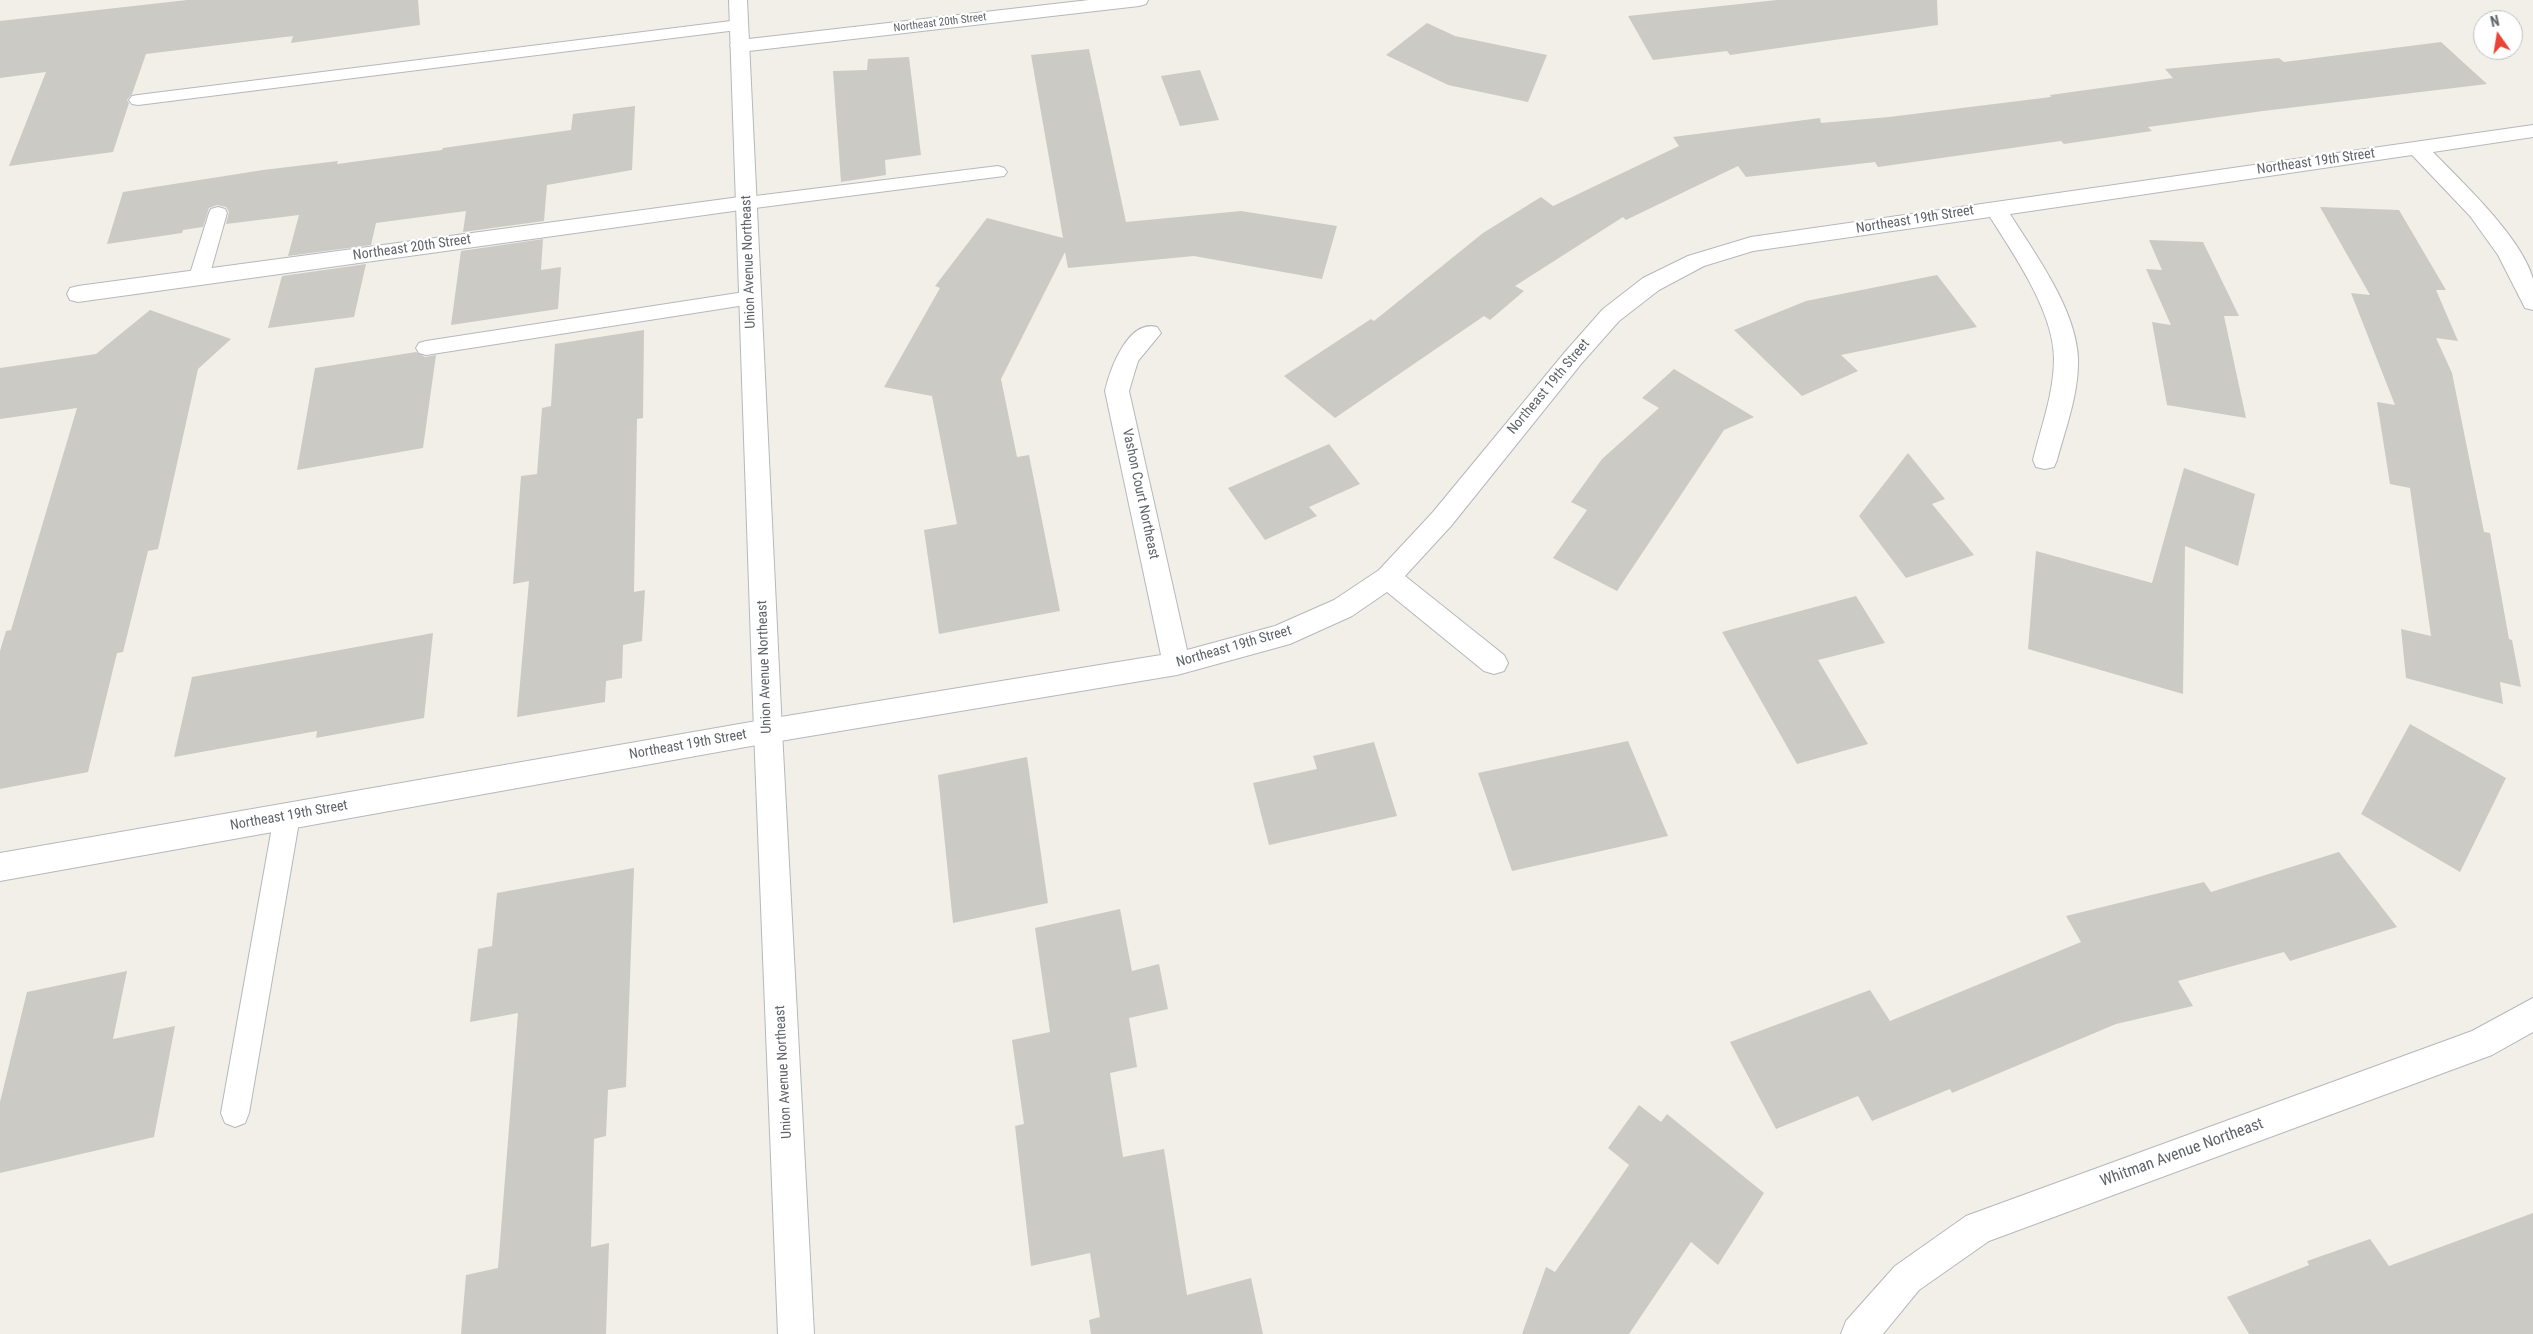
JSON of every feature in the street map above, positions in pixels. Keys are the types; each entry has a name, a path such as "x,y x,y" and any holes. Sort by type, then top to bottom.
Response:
{"street":[{"name":"Northeast 20th Street","path":"739,23 1139,0"},
{"name":"Union Avenue Northeast","path":"739,23 768,731 796,1334"},
{"name":"Northeast 19th Street","path":"0,868 768,731 1177,664 1280,636 1343,608 1388,577 1442,519 1573,358 1611,315 1651,284 1696,261 1751,244 2533,131"},
{"path":"2417,148 2478,211 2508,252 2533,302"},
{"name":"Northeast 20th Street","path":"78,294 746,202"},
{"path":"1995,208 2040,279 2056,318 2066,357 2064,388 2045,460"},
{"name":"Vashon Court Northeast","path":"1149,333 1129,353 1121,373 1117,391 1177,664"},
{"path":"1388,577 1494,663"},
{"name":"Whitman Avenue Northeast","path":"1859,1334 1907,1278 1978,1228 2481,1044 2533,1014"}],"lane":[{"path":"138,100 739,23"},
{"path":"746,202 998,172"},
{"path":"199,277 218,213"},
{"path":"426,348 751,298"},
{"path":"235,1113 287,816"}],"building":[{"path":"187,0 418,0 420,25 291,43 293,36 146,54 132,94 127,100 129,103 113,152 9,166 46,72 0,78 0,21"},
{"path":"1777,0 1937,0 1938,25 1730,55 1727,51 1653,60 1628,16"},
{"path":"1427,23 1455,36 1547,55 1528,102 1448,85 1386,55"},
{"path":"2441,42 2487,84 2263,111 2148,127 2152,131 2064,144 2061,141 1878,167 1875,162 1746,177 1738,166 1626,220 1623,217 1515,286 1524,291 1490,320 1484,316 1335,418 1284,376 1371,319 1374,321 1483,233 1541,197 1553,206 1679,146 1673,137 1820,118 1821,123 1889,117 2051,97 2050,95 2173,78 2165,69 2279,58 2284,62"},
{"path":"1089,49 1126,222 1241,211 1337,226 1322,279 1194,256 1068,268 1065,252 1001,379 1017,457 1029,455 1060,611 939,634 924,530 957,524 932,396 884,387 940,288 935,286 987,218 1063,238 1031,55"},
{"path":"909,57 921,155 885,160 886,175 841,182 833,71 867,70 868,59"},
{"path":"1200,70 1219,120 1180,126 1161,76"},
{"path":"635,106 632,170 547,185 544,221 463,232 466,211 376,223 371,245 288,256 299,215 226,224 229,212 226,207 217,205 209,208 203,227 183,230 182,233 107,244 123,192 263,170 338,161 337,164 571,130 573,114"},
{"path":"2320,207 2399,210 2446,290 2436,290 2458,341 2436,338 2452,373 2484,532 2490,533 2509,639 2512,640 2521,687 2500,682 2503,704 2406,678 2401,629 2431,636 2410,488 2390,484 2377,402 2395,405 2351,293 2370,295"},
{"path":"543,239 541,270 561,267 558,309 451,325 461,251"},
{"path":"2149,240 2203,242 2239,316 2224,316 2246,418 2167,405 2152,322 2171,325 2146,269 2162,270"},
{"path":"366,264 354,317 268,328 282,276"},
{"path":"1937,275 1977,327 1841,355 1858,371 1802,396 1734,330 1806,301"},
{"path":"150,310 231,339 198,369 158,549 148,551 123,652 117,653 88,772 0,789 0,651 6,631 11,630 77,408 0,419 0,368 96,354"},
{"path":"644,330 643,418 637,419 634,592 645,590 642,641 623,645 622,678 606,681 605,702 517,717 529,581 513,584 521,476 537,474 542,408 551,406 555,344"},
{"path":"416,352 425,357 436,355 423,448 297,470 315,368"},
{"path":"1674,369 1754,417 1724,430 1617,591 1553,558 1587,510 1571,502 1602,459 1659,408 1642,398"},
{"path":"1329,444 1360,484 1309,507 1317,516 1265,540 1228,488"},
{"path":"1908,453 1945,499 1932,504 1974,555 1906,578 1859,516"},
{"path":"2184,468 2255,494 2238,566 2185,546 2183,694 2028,649 2036,551 2152,583"},
{"path":"1856,596 1885,643 1818,660 1868,744 1797,764 1722,632"},
{"path":"433,633 424,718 316,738 317,731 174,757 192,677"},
{"path":"2410,724 2506,778 2460,872 2361,814"},
{"path":"1628,741 1668,836 1512,871 1478,773"},
{"path":"1374,742 1397,816 1269,845 1253,783 1317,769 1313,756"},
{"path":"1027,757 1048,903 953,923 938,775"},
{"path":"2339,852 2397,927 2290,961 2284,952 2178,981 2193,1006 2116,1024 1952,1093 1950,1089 1872,1121 1858,1096 1776,1129 1730,1042 1870,990 1890,1021 2081,942 2066,916 2204,882 2211,892"},
{"path":"634,868 626,1087 608,1090 606,1136 594,1139 591,1247 609,1243 606,1334 461,1334 466,1275 498,1268 518,1013 470,1022 478,949 492,946 497,893"},
{"path":"1120,909 1132,971 1159,964 1168,1009 1129,1018 1137,1067 1110,1073 1123,1157 1164,1149 1187,1295 1251,1278 1263,1334 1091,1334 1089,1320 1100,1317 1090,1253 1031,1266 1015,1126 1024,1124 1012,1040 1050,1032 1035,928"},
{"path":"127,971 113,1039 175,1026 154,1137 0,1173 0,1102 27,992"},
{"path":"1639,1105 1661,1122 1667,1114 1764,1193 1718,1265 1691,1242 1629,1334 1522,1334 1546,1267 1555,1272 1629,1165 1608,1148"},
{"path":"2533,1213 2533,1334 2249,1334 2227,1297 2309,1265 2307,1261 2370,1239 2389,1266"}]}
